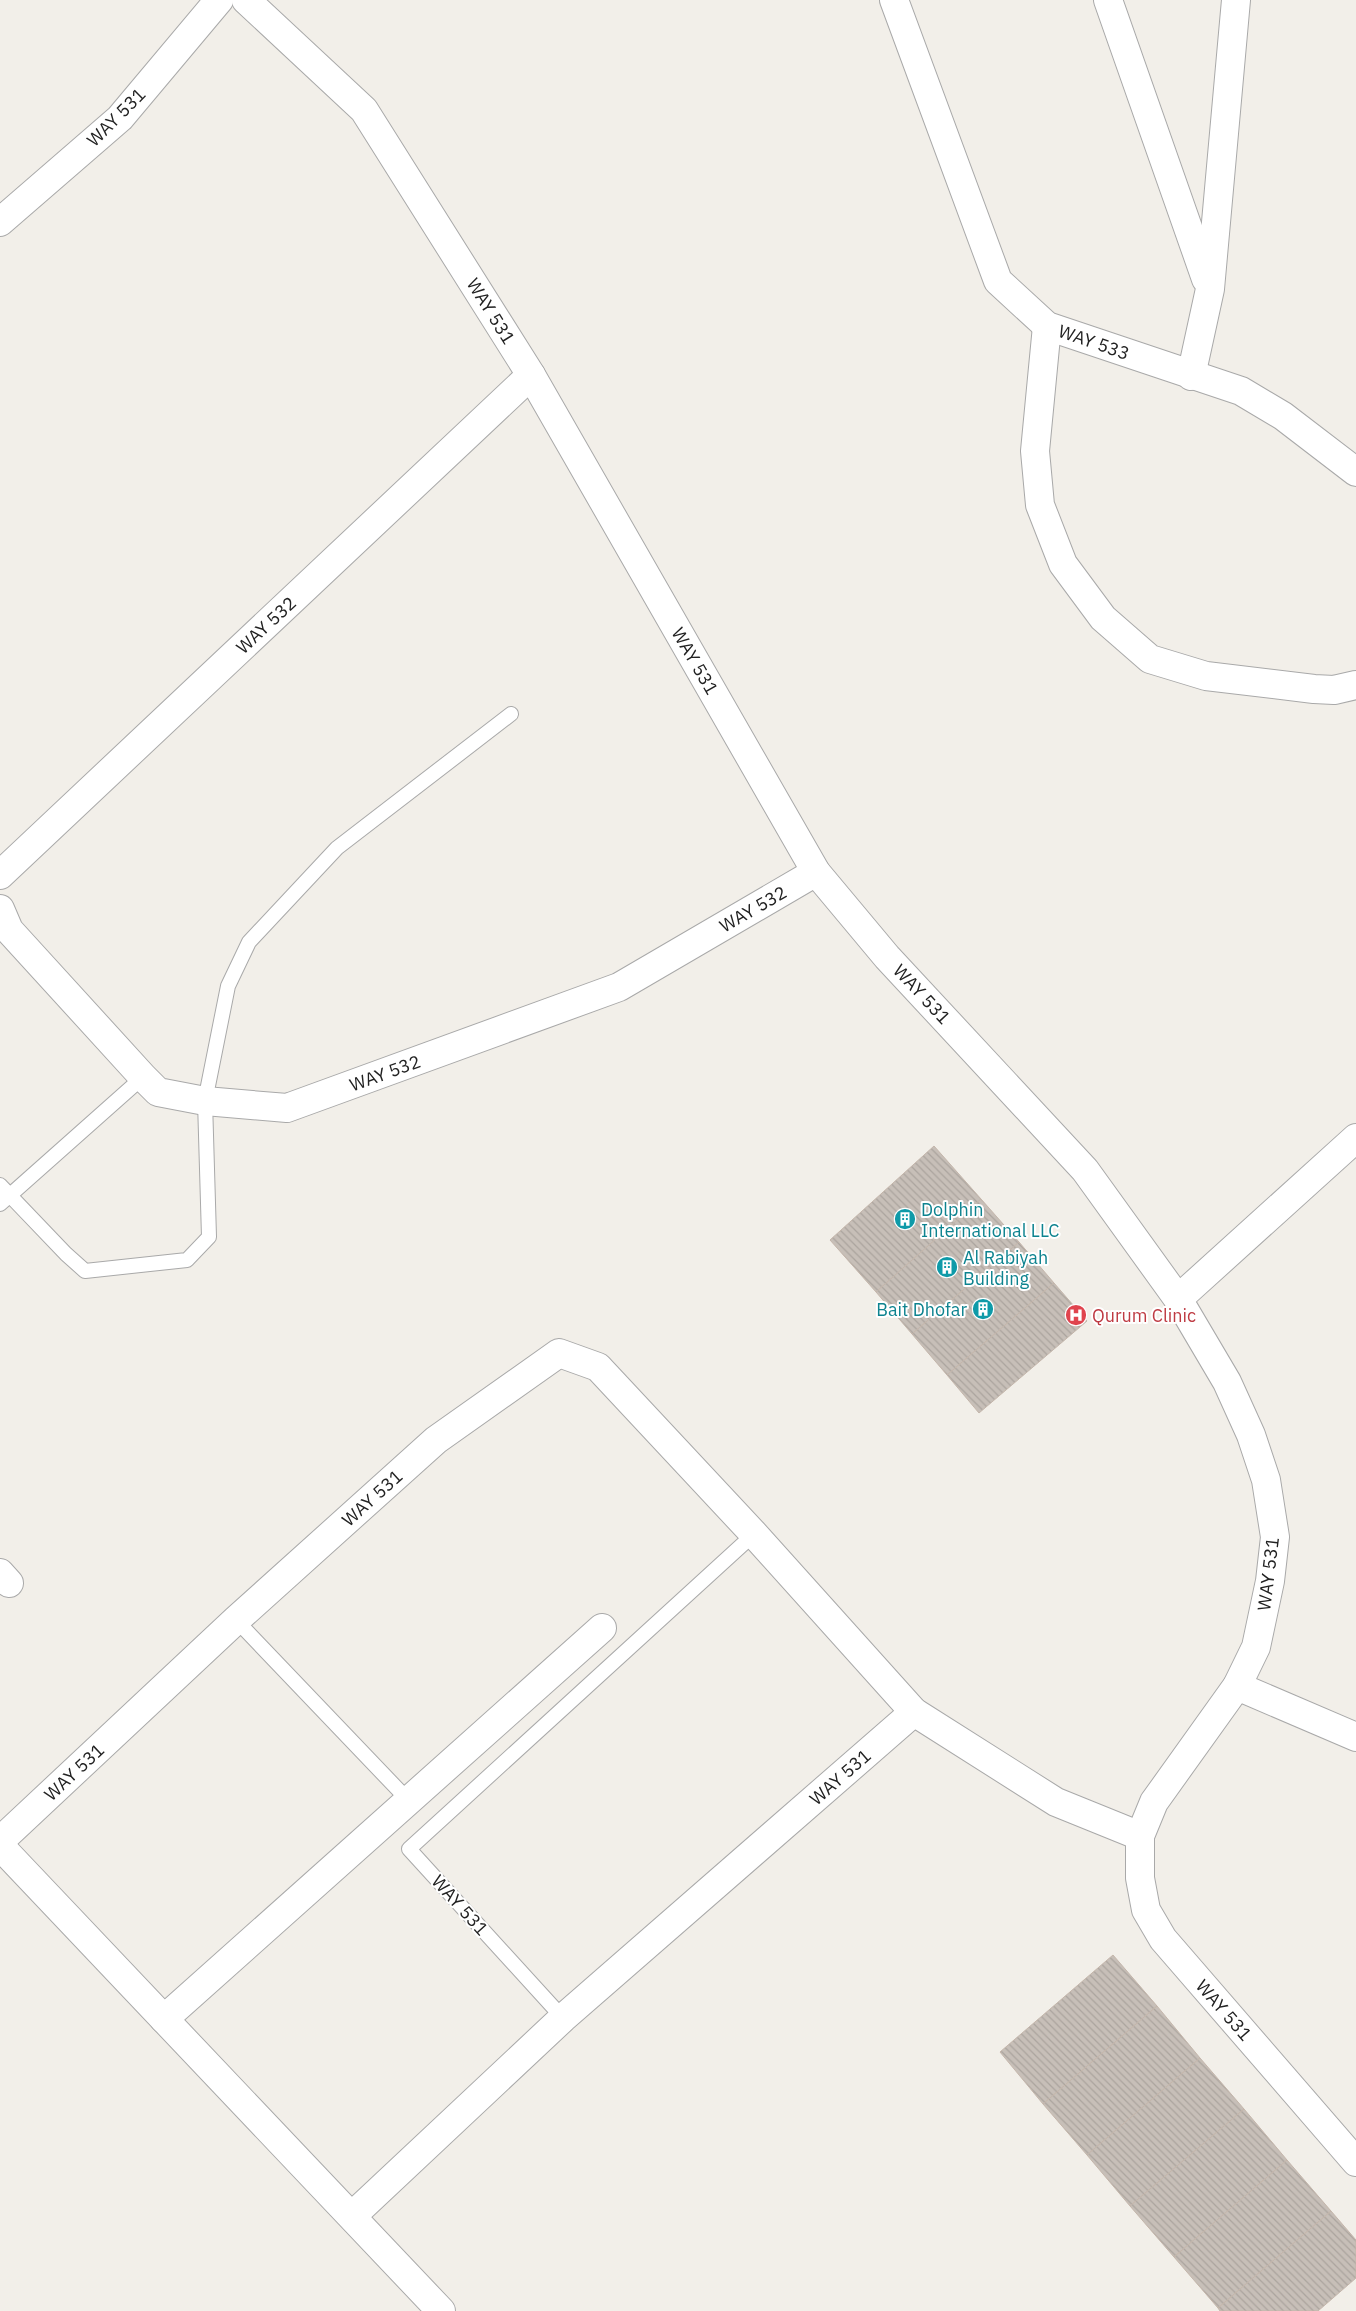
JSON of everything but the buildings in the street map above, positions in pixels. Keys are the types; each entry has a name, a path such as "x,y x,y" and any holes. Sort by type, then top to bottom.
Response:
{"street":[{"name":"WAY 531","path":"0,222 120,118 219,0"},
{"name":"WAY 531","path":"246,0 364,110 531,375 816,872 888,957 1085,1170 1178,1299 1227,1382 1266,1480 1275,1537 1270,1580 1256,1647 1238,1686 1154,1802 1140,1836 1140,1878 1146,1910 1163,1939 1356,2162"},
{"name":"WAY 533","path":"894,0 998,281 1047,326 1191,376 1241,390 1283,416 1356,472"},
{"path":"1108,0 1210,289"},
{"path":"1191,376 1210,289 1236,0"},
{"path":"1047,326 1035,452 1040,505 1063,564 1103,618 1150,659 1206,676 1314,689 1334,690 1356,685"},
{"name":"WAY 532","path":"0,875 531,375"},
{"name":"WAY 532","path":"3,926 158,1092 205,1101 287,1108 619,987 816,872"},
{"path":"1178,1299 1356,1138"},
{"name":"WAY 531","path":"0,1841 236,1620 436,1440 559,1353 598,1367 754,1534 914,1712 1056,1802 1140,1836"},
{"path":"164,2019 602,1628"},
{"path":"1238,1686 1356,1737"},
{"name":"WAY 531","path":"352,2216 563,2018 914,1712"},
{"path":"0,1846 441,2311"}],"lane":[{"path":"143,1078 3,1195 85,1271 187,1260 209,1237 205,1101 228,986 249,942 337,848 511,714"},
{"name":"WAY 531","path":"563,2018 409,1849 754,1534"},
{"path":"236,1620 409,1801"}],"place":[{"name":"Dolphin International LLC","path":"905,1219"},
{"name":"Al Rabiyah Building","path":"947,1267"},
{"name":"Bait Dhofar","path":"983,1309"},
{"name":"Qurum Clinic","path":"1076,1315"}]}
